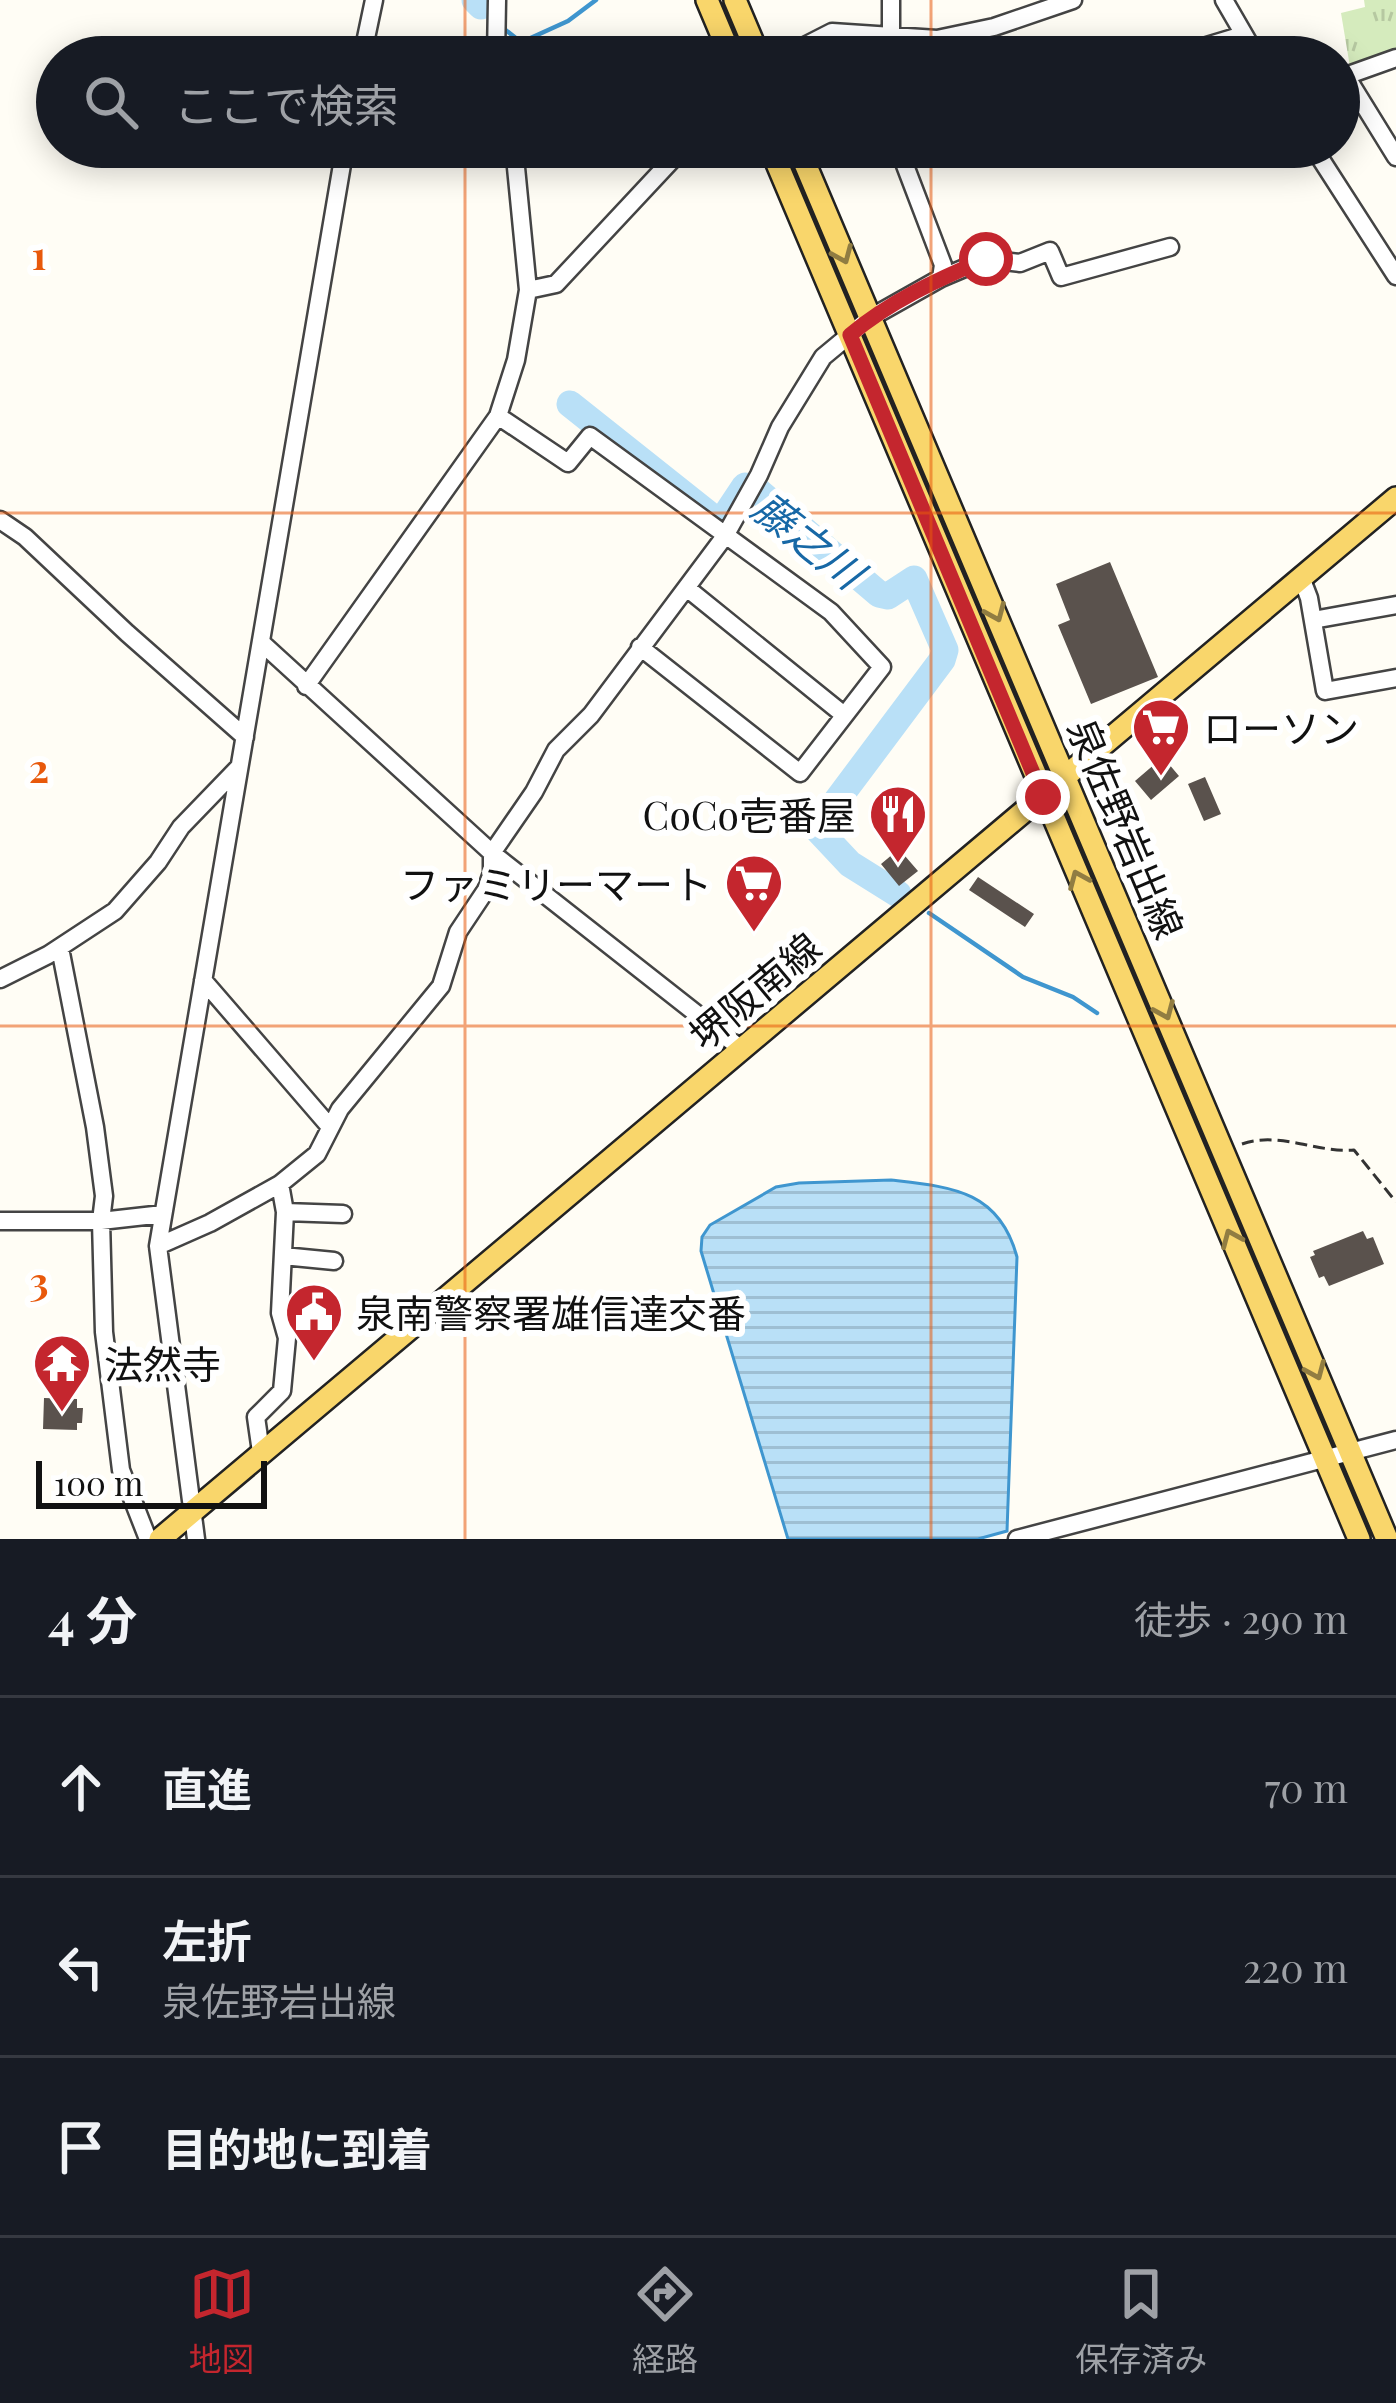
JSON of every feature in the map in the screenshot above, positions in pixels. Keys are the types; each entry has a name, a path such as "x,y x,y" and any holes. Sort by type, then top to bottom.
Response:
{"main road":[{"path":"707,0 722,36"},
{"path":"735,0 750,36"},
{"name":"泉佐野岩出線","path":"779,168 1359,1539"},
{"name":"泉佐野岩出線","path":"807,168 1387,1539"},
{"name":"堺阪南線","path":"160,1539 1396,498"}],"street":[{"path":"366,36 374,0"},
{"path":"496,36 497,0"},
{"path":"891,0 891,36"},
{"path":"953,36 1073,0"},
{"path":"1223,0 1243,34 1237,36"},
{"path":"824,36 832,32 854,36"},
{"path":"1360,72 1396,58"},
{"path":"1360,104 1396,158"},
{"path":"196,1539 158,1246 341,168"},
{"path":"306,686 498,416 516,360 528,290 516,168"},
{"path":"528,290 556,284 664,168"},
{"path":"906,168 944,265 941,278"},
{"path":"1328,168 1391,256 1396,276"},
{"path":"158,1246 280,1184 317,1154 340,1109 441,986 458,932 486,890 492,853 556,750 591,715 725,536 780,428 823,357 870,318 986,259 1020,263 1050,251 1061,278 1170,247"},
{"path":"498,416 568,463 590,436 831,613 882,667 800,772 640,647"},
{"path":"0,520 25,537 244,737"},
{"path":"1301,578 1325,691 1396,678"},
{"path":"688,589 844,715"},
{"path":"1312,620 1396,605"},
{"path":"262,644 492,853 740,1048"},
{"path":"0,979 115,911 181,827 239,767"},
{"path":"60,947 104,1196 104,1332 121,1470 148,1539"},
{"path":"202,980 329,1127"},
{"path":"261,1452 256,1417 281,1391 287,1338 280,1313 285,1212 280,1184"},
{"path":"285,1212 343,1214"},
{"path":"0,1221 163,1214"},
{"path":"283,1256 334,1261"},
{"path":"1017,1539 1396,1439"}],"path":[{"path":"1224,1151 1260,1138 1354,1150 1396,1202"}],"green space":[{"path":"1364,0 1396,0 1396,48 1360,63 1360,36 1345,36 1341,13 1365,7"}],"water":[{"path":"891,1180 952,1190 985,1205 1009,1235 1017,1257 1007,1531 978,1539 788,1539 701,1251 702,1237 710,1225 776,1187"}],"building":[{"path":"1110,562 1158,677 1091,704 1058,625 1070,620 1056,584"},
{"path":"1163,757 1179,776 1151,800 1135,781"},
{"path":"1205,777 1221,814 1204,821 1188,784"},
{"path":"899,849 918,871 899,886 881,864"},
{"path":"978,877 1034,914 1025,927 969,890"},
{"path":"1363,1231 1367,1239 1373,1237 1384,1264 1329,1286 1324,1276 1319,1278 1310,1257 1313,1251"},
{"path":"44,1398 77,1399 77,1408 83,1408 77,1430 43,1429"}],"waterway":[{"name":"藤之川","path":"475,0 481,6"},
{"path":"535,36 568,21 596,0"},
{"path":"503,28 513,36"},
{"name":"藤之川","path":"570,404 716,520 723,519 745,486 758,491 879,594 888,596 914,579 945,650 942,660 820,823 819,831 850,864 898,894"},
{"name":"藤之川","path":"929,913 1023,977 1073,997 1097,1013"}],"place":[{"name":"ローソン","path":"1161,778"},
{"name":"CoCo壱番屋","path":"898,865"},
{"name":"ファミリーマート","path":"754,934"},
{"name":"泉南警察署雄信達交番","path":"314,1363"},
{"name":"法然寺","path":"62,1414"}],"route":[{"path":"986,259 941,278 870,318 850,335 1043,797"}]}
